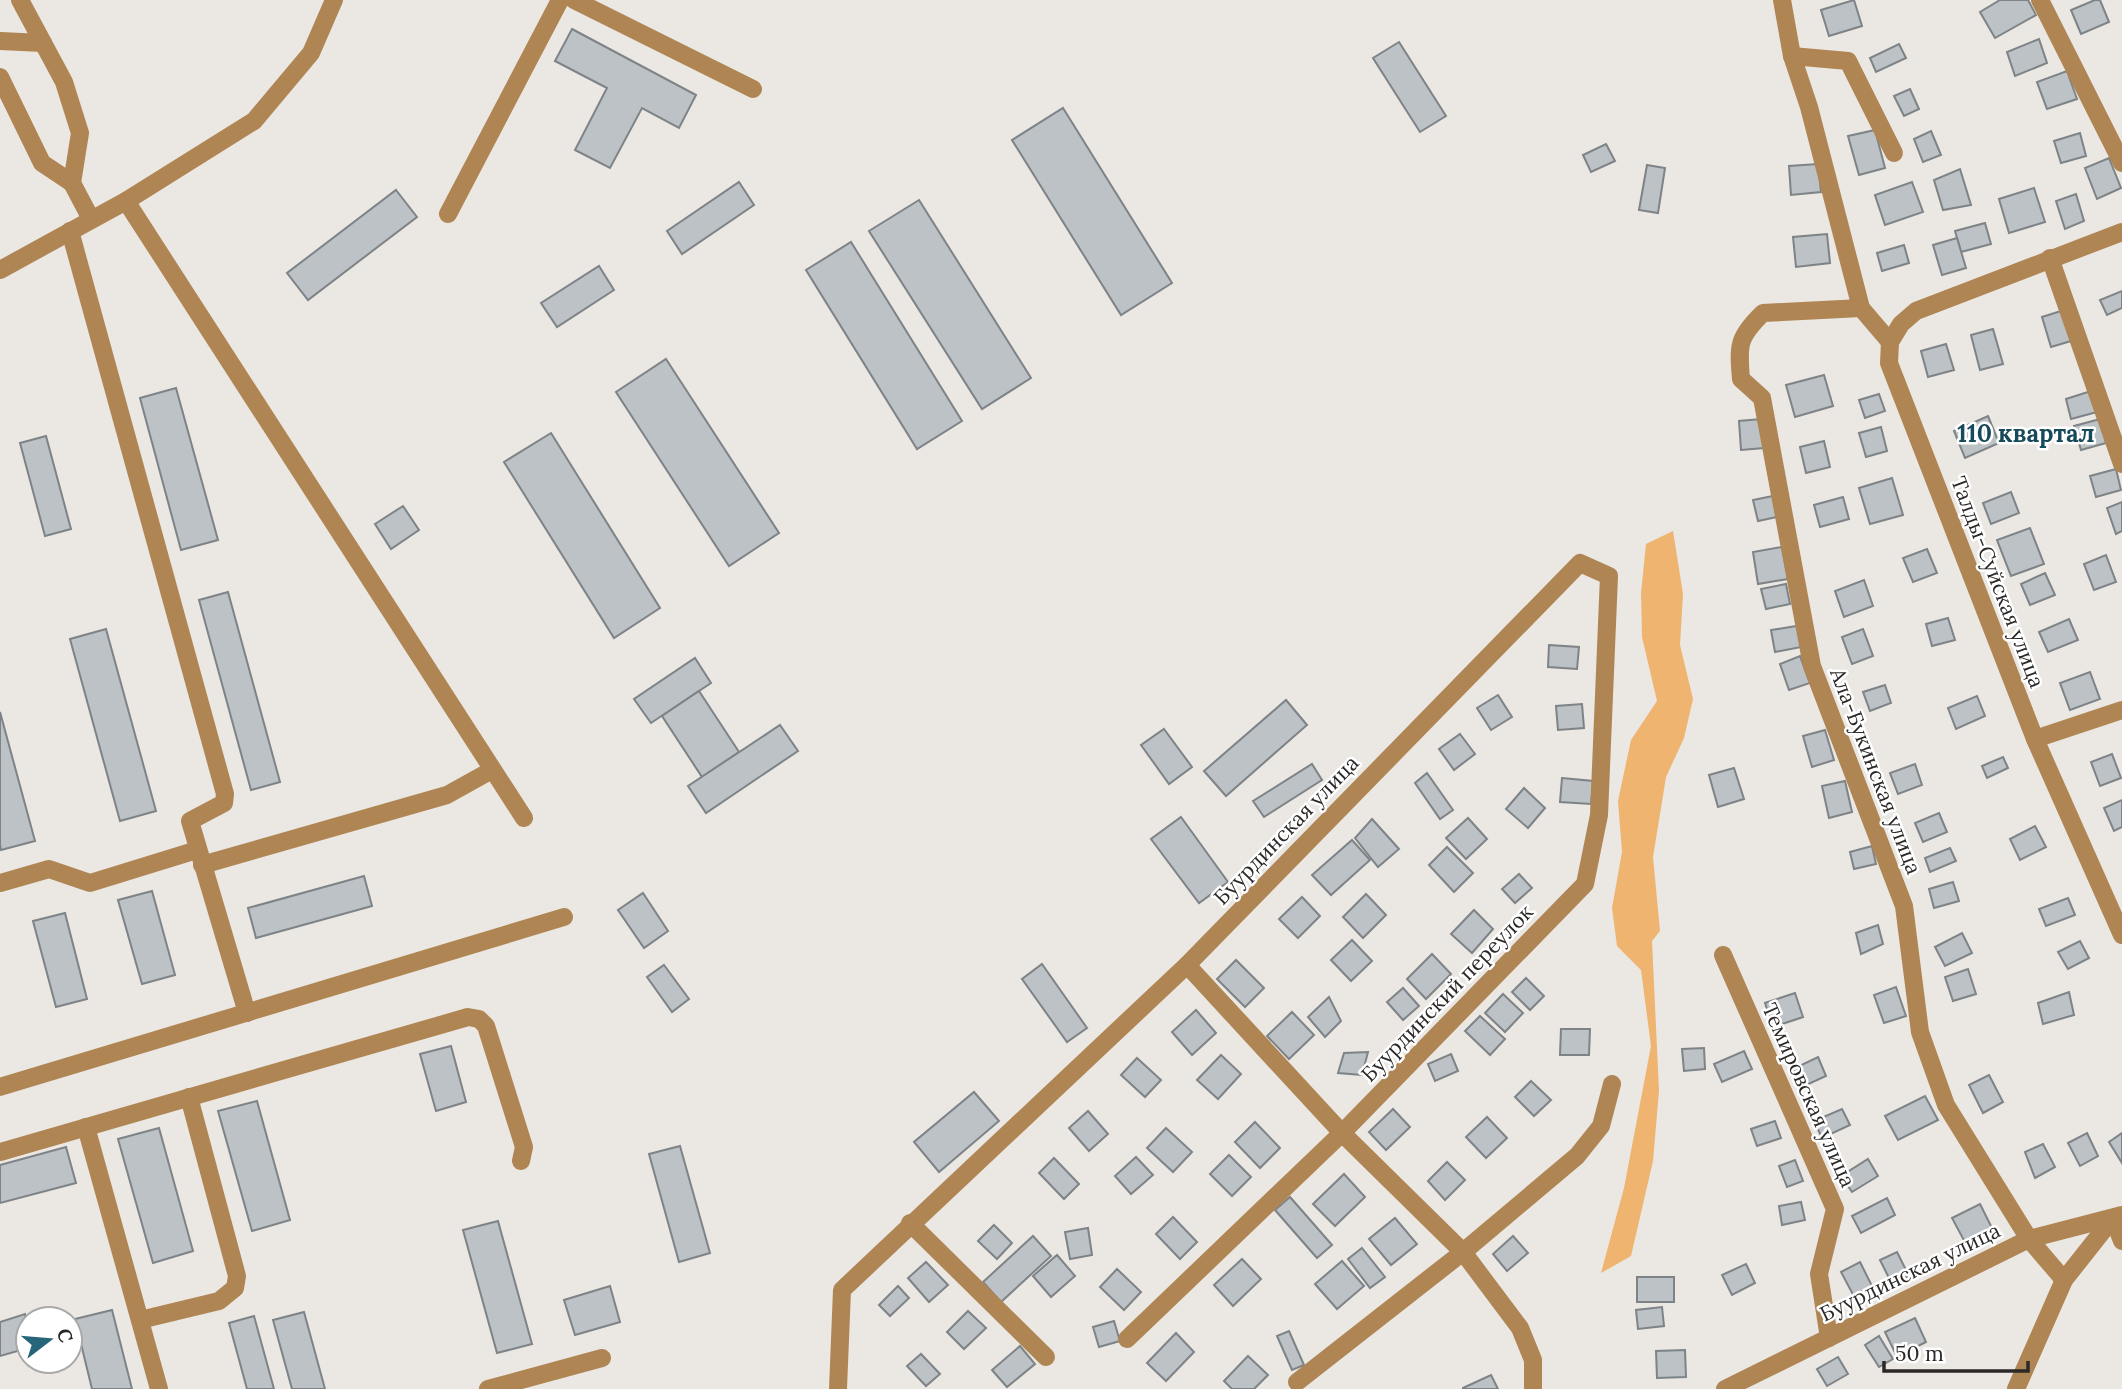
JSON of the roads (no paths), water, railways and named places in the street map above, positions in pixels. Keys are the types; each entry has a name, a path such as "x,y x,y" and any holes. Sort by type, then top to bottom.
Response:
{"street":[{"path":"20,0 64,82 80,133 72,183"},
{"path":"0,270 126,201 254,121 311,53 334,0"},
{"path":"448,214 560,0"},
{"path":"575,0 753,89"},
{"path":"1783,0 1792,56 1809,107 1861,307 1890,342 1916,310 2122,232"},
{"path":"2040,0 2122,163"},
{"path":"0,41 43,43"},
{"path":"1792,56 1848,61 1894,153"},
{"path":"0,77 42,163 72,183 91,219"},
{"path":"126,201 524,818"},
{"path":"70,231 225,794 224,803 190,821 247,1013"},
{"path":"2050,258 2121,458"},
{"name":"Ала-Букинская улица","path":"1861,307 1763,313 1743,332 1738,353 1741,379 1762,398 1812,666 1903,906 1920,1032 1946,1105 2029,1239"},
{"name":"Талды-Суйская улица","path":"1890,342 1889,363 2035,739 2122,935"},
{"name":"Буурдинская улица","path":"838,1389 842,1290 1186,965 1580,562 1609,576 1599,815 1585,884"},
{"path":"2035,739 2122,710"},
{"path":"0,883 49,869 90,883 200,858 447,794 492,770"},
{"name":"Буурдинский переулок","path":"1127,1339 1342,1133 1585,884"},
{"path":"0,1087 564,917"},
{"name":"Темировская улица","path":"1723,955 1835,1209 1819,1274 1829,1338"},
{"path":"1186,965 1342,1133 1463,1252 1520,1328 1533,1360 1533,1389"},
{"path":"0,1152 468,1017 479,1019 486,1026 524,1147 521,1161"},
{"path":"1297,1381 1463,1252 1577,1156 1601,1126 1612,1084"},
{"path":"140,1320 219,1301 235,1288 237,1276 189,1097"},
{"path":"86,1127 159,1389"},
{"path":"2117,1217 2122,1241"},
{"path":"2016,1389 2064,1280 2117,1217"},
{"name":"Буурдинская улица","path":"1725,1389 2029,1239 2117,1217"},
{"path":"910,1223 1046,1357"},
{"path":"2029,1239 2064,1280"},
{"path":"488,1389 602,1358"}],"district":[{"name":"110 квартал","path":"2026,433"}]}
